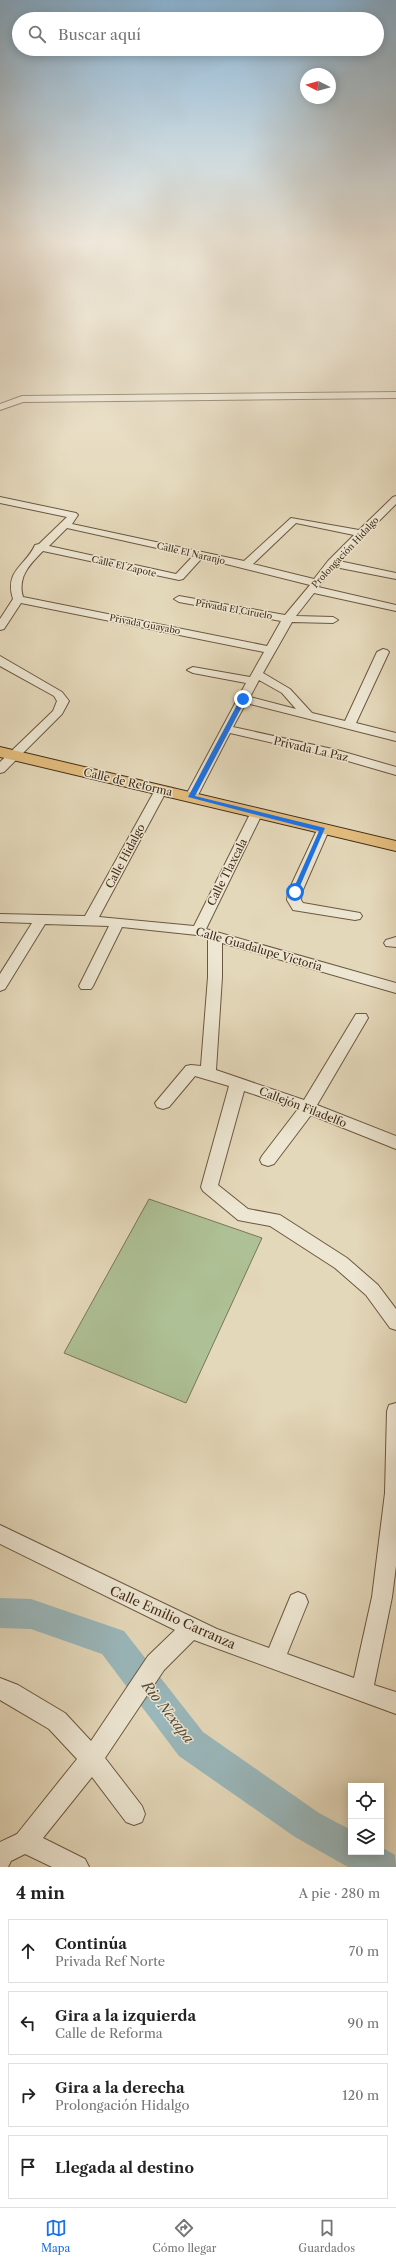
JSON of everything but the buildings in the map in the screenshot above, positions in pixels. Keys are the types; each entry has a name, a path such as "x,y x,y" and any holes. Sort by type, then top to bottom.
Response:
{"main road":[{"name":"Calle de Reforma","path":"8,754 323,830 396,846"}],"street":[{"path":"0,407 22,399 396,395"},
{"name":"Prolongación Hidalgo","path":"191,797 226,729 288,619 332,563 363,534 396,499"},
{"name":"Calle El Naranjo","path":"0,500 74,515 68,522 246,565 313,586 396,608"},
{"path":"246,565 294,520 363,534"},
{"path":"0,628 18,599 14,594 10,582 23,563 68,522"},
{"name":"Calle El Zapote","path":"39,547 171,576 179,576 200,555"},
{"path":"332,563 396,576"},
{"name":"Privada Guayabo","path":"18,599 271,650"},
{"name":"Privada El Ciruelo","path":"179,599 288,619 333,620"},
{"path":"349,726 383,652"},
{"path":"0,660 4,664 58,694 63,701 58,712 8,754 0,769"},
{"path":"193,670 255,678 286,692 308,715"},
{"path":"243,699 396,737"},
{"name":"Privada La Paz","path":"226,729 337,754 396,771"},
{"name":"Calle Hidalgo","path":"89,922 160,790"},
{"name":"Calle Tlaxcala","path":"198,931 256,814"},
{"path":"323,830 295,892 294,900 298,907 355,916"},
{"name":"Calle Guadalupe Victoria","path":"0,918 118,922 198,931 396,988"},
{"path":"0,986 41,920"},
{"path":"86,986 118,922"},
{"path":"208,1073 215,978 215,936"},
{"path":"268,1160 308,1107 361,1018"},
{"name":"Callejón Filadelfo","path":"163,1102 191,1070 208,1073 308,1107 396,1143"},
{"path":"238,1083 209,1187 244,1215 274,1220 341,1263 372,1290 396,1323"},
{"path":"362,1692 382,1597 395,1493 396,1411"},
{"name":"Calle Emilio Carranza","path":"0,1534 212,1638 396,1703"},
{"path":"274,1660 298,1602"},
{"path":"0,1859 3,1853 25,1842 92,1759 156,1663 177,1644 190,1628"},
{"path":"0,1689 10,1693 57,1721 92,1759 134,1814"},
{"path":"25,1842 77,1867"}],"green space":[{"path":"149,1199 262,1238 186,1403 64,1353"}],"waterway":[{"name":"Rio Nexapa","path":"0,1613 31,1614 113,1642 191,1744 307,1825 348,1847"},
{"name":"Rio Nexapa","path":"361,1855 383,1867"}],"route":[{"path":"243,699 191,797 323,830 295,892"}]}
